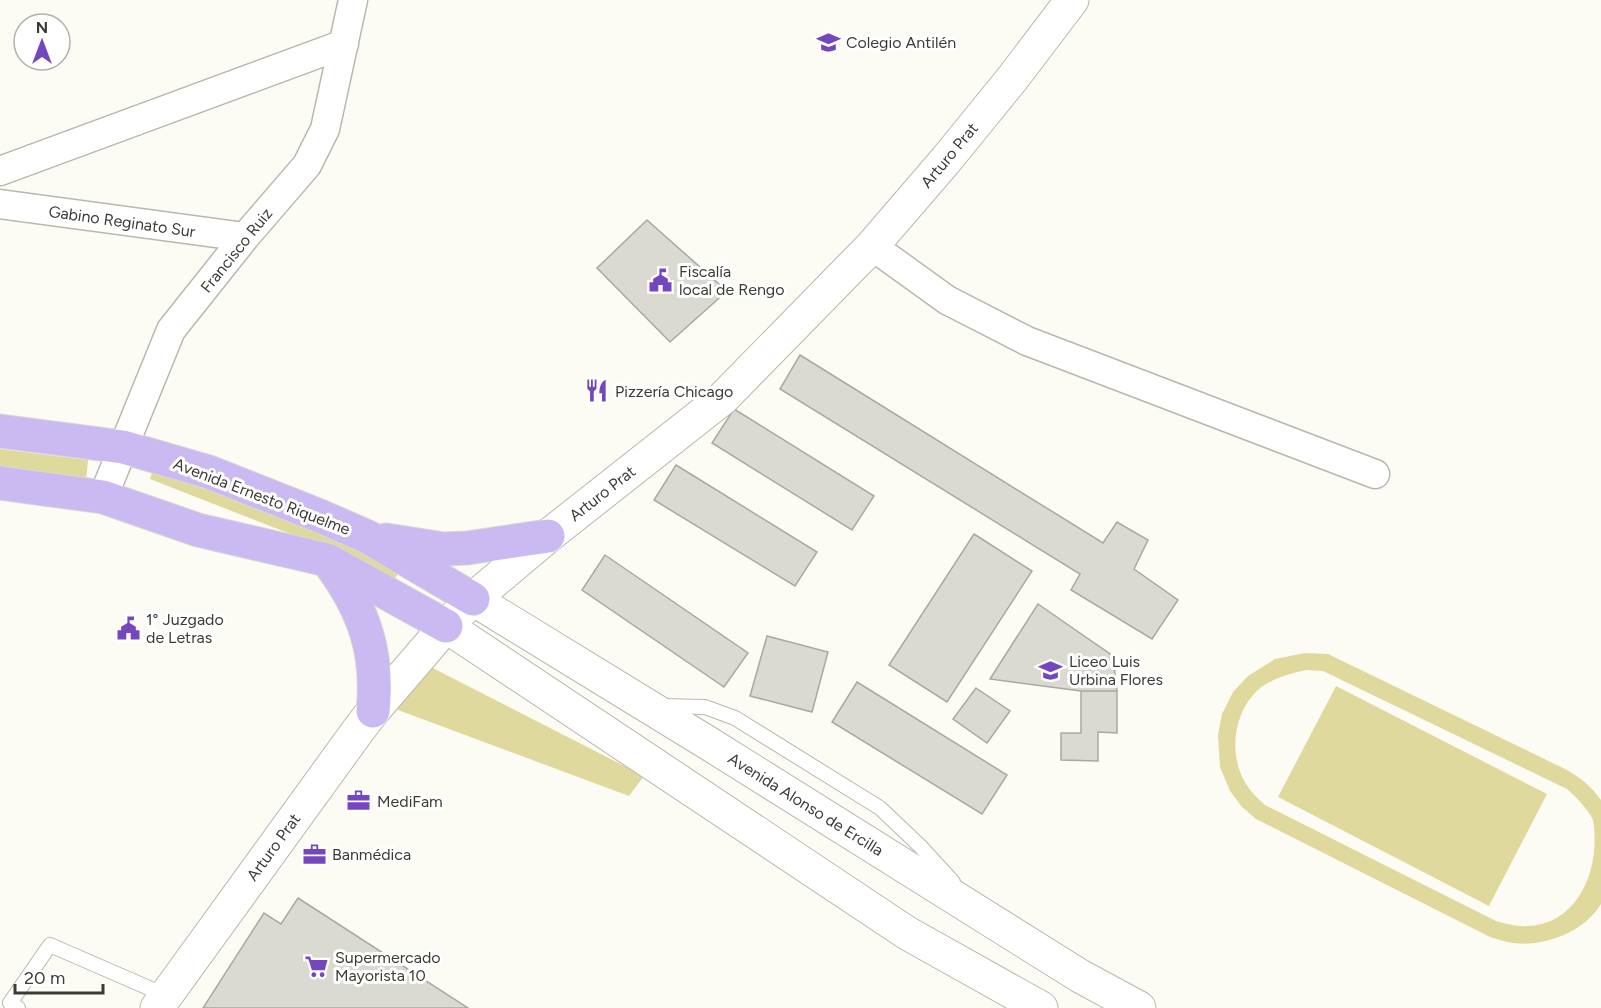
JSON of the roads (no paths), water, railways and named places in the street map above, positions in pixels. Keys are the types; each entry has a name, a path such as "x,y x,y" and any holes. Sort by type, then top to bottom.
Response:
{"main road":[{"name":"Arturo Prat","path":"161,1002 373,711 446,627 473,599 548,536 723,398 872,246 1012,79 1072,0"},
{"name":"Avenida Ernesto Riquelme","path":"0,431 123,447 208,472 368,537 473,599"},
{"path":"0,483 103,497 198,530 327,560 446,627 907,933 1041,1008"},
{"path":"368,537 444,549 467,548 548,536"},
{"path":"327,560 352,597 368,634 375,671 373,711"},
{"name":"Avenida Alonso de Ercilla","path":"473,599 1080,976 1139,1008"}],"street":[{"name":"Francisco Ruiz","path":"103,497 171,330 244,237 307,165 325,129 353,0"},
{"path":"0,171 344,44"},
{"name":"Gabino Reginato Sur","path":"0,204 244,237"},
{"path":"872,246 947,300 1027,341 1375,474"}],"lane":[{"path":"18,1008 10,1003 50,945 161,1002"}],"place":[{"name":"Colegio Antilén","path":"828,42"},
{"name":"Fiscalía local de Rengo","path":"661,280"},
{"name":"Pizzería Chicago","path":"597,391"},
{"name":"1° Juzgado de Letras","path":"128,628"},
{"name":"Liceo Luis Urbina Flores","path":"1051,670"},
{"name":"MediFam","path":"359,801"},
{"name":"Banmédica","path":"314,854"},
{"name":"Supermercado Mayorista 10","path":"317,966"}]}
